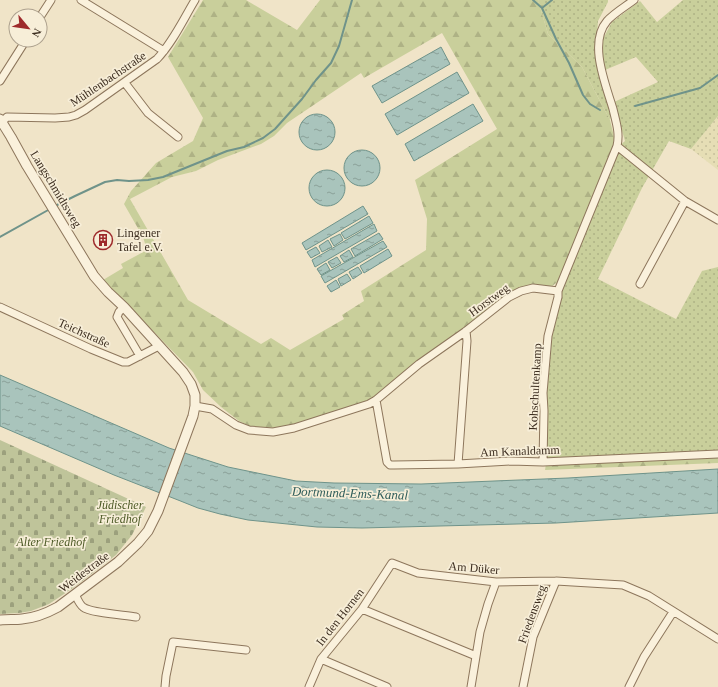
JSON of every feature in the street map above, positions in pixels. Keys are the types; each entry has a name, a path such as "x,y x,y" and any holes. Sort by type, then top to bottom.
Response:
{"street":[{"path":"81,0 164,51"},
{"name":"Mühlenbachstraße","path":"1,120 6,117 55,118 76,115 85,110 157,60 195,0"},
{"path":"558,291 619,139 618,126 601,70 598,49 602,27 608,20 634,0"},
{"path":"0,81 21,48"},
{"path":"125,83 148,114 178,137"},
{"name":"Langschmidtsweg","path":"1,120 12,137 27,166 94,276 183,372 191,384 195,395 195,406 185,438"},
{"path":"617,146 685,201 718,220"},
{"path":"640,284 685,201"},
{"name":"Horstweg","path":"195,406 212,410 236,425 249,430 273,432 294,428 369,404 376,400 419,364 466,331 509,297 521,291 533,288 558,291"},
{"name":"Kohschultenkamp","path":"543,462 543,393 548,336 558,297 558,291"},
{"name":"Teichstraße","path":"0,307 123,362 128,362 159,346"},
{"path":"124,307 119,312 117,317 140,356"},
{"path":"458,464 467,341 466,331"},
{"name":"Am Kanaldamm","path":"376,400 387,462 390,465 458,464 511,461 543,462 718,454"},
{"name":"Weidestraße","path":"0,620 23,619 41,615 58,607 118,562 138,543 148,531 185,438"},
{"name":"Am Düker","path":"392,563 418,573 496,582 556,581"},
{"name":"In den Hornen","path":"309,687 321,659 362,608 392,563"},
{"name":"Friedensweg","path":"523,687 533,637 556,581 623,586 649,596 718,640"},
{"path":"471,687 480,632 496,582"},
{"path":"75,594 82,607 89,610 136,617"},
{"path":"362,608 476,656"},
{"path":"629,687 644,657 673,612"},
{"path":"165,687 173,642 246,650"},
{"path":"321,659 387,687"}],"shaded area":[{"path":"718,116 718,170 691,149"}],"green space":[{"path":"203,0 246,0 297,30 320,0 538,0 548,34 582,67 610,120 615,141 559,281 552,286 526,286 507,295 372,403 294,427 259,430 239,421 203,390 193,372 103,280 123,268 121,264 147,250 143,237 124,204 131,191 156,163 193,141 203,118 168,57","holes":["442,33 497,129 415,180 427,219 426,250 361,291 364,301 342,315 344,319 290,350 271,338 261,344 188,300 130,199 172,177 196,171 218,160 261,144 274,136 287,123 361,73 364,78"]},
{"path":"538,0 608,0 598,21 597,35 604,37 612,22 640,1 657,22 683,0 718,0 718,116 691,149 669,141 642,188 598,279 676,319 702,271 718,267 718,452 549,460 546,456 545,393 550,338 564,284 618,147 625,141 614,103 610,120 582,67 548,34","holes":["636,57 658,82 614,102 605,70"]},
{"name":"Alter Friedhof","path":"0,440 146,507 132,535 116,555 73,588 49,604 31,611 19,613 0,614"},
{"path":"718,456 718,463 545,470 546,464"}],"water":[{"path":"441,47 450,64 382,103 372,86"},
{"path":"457,72 469,93 397,135 385,114"},
{"path":"473,104 483,121 414,161 405,144"},
{"path":"317,114 327,117 332,122 335,132 332,142 327,147 317,150 307,147 302,142 299,132 302,122 307,117"},
{"path":"362,150 372,153 377,158 380,168 377,178 372,183 362,186 352,183 347,178 344,168 347,158 352,153"},
{"path":"327,170 337,173 342,178 345,188 342,198 337,203 327,206 317,203 312,198 309,188 312,178 317,173"},
{"path":"363,206 368,214 306,250 302,243"},
{"path":"369,216 373,223 345,239 341,233"},
{"path":"374,224 377,231 315,267 312,260"},
{"path":"379,233 383,239 355,256 351,249"},
{"path":"340,234 343,240 334,246 330,239"},
{"path":"328,240 332,247 322,252 319,246"},
{"path":"383,241 387,247 325,283 321,276"},
{"path":"316,247 320,253 311,258 307,252"},
{"path":"388,249 392,256 364,273 360,266"},
{"path":"349,250 353,257 344,262 340,256"},
{"path":"337,257 341,263 332,268 328,262"},
{"path":"326,263 330,270 321,275 317,269"},
{"path":"358,267 362,273 353,279 349,272"},
{"path":"347,274 351,280 341,286 338,279"},
{"path":"336,280 340,287 331,292 327,286"},
{"name":"Dortmund-Ems-Kanal","path":"0,375 169,448 228,467 296,481 421,484 568,478 718,469 718,513 556,523 362,528 317,527 248,520 198,508 114,475 0,426"}],"waterway":[{"path":"55,206 105,182 117,180 148,180 163,177 227,151 244,147 263,138 275,129 331,63 339,46 352,0"},
{"path":"533,0 542,8 583,95 590,104 600,110"},
{"path":"542,8 552,0"},
{"path":"635,106 700,88 718,75"},
{"path":"0,237 50,209"}],"place":[{"name":"Lingener Tafel e.V.","path":"103,240"}],"park label":[{"name":"Jüdischer Friedhof","path":"120,512"}]}
